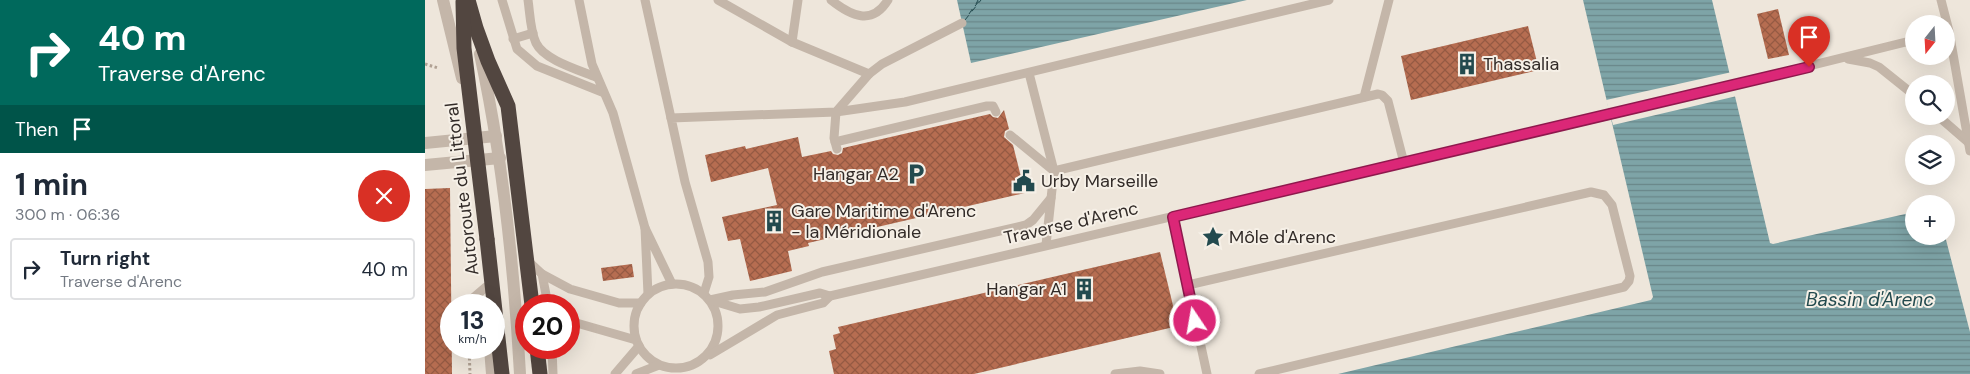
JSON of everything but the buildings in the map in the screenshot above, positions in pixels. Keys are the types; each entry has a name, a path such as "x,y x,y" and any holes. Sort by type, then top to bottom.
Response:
{"highway":[{"name":"Autoroute du Littoral","path":"463,0 465,48 502,374"},
{"path":"469,0 482,44 508,106 531,294"},
{"path":"538,359 540,374"}],"street":[{"path":"443,0 462,79 484,250 486,294"},
{"path":"469,0 500,158 510,243 520,374"},
{"path":"425,143 496,136"},
{"path":"425,164 500,158"},
{"path":"491,359 492,374"}],"lane":[{"path":"502,0 517,50 537,66 603,92"},
{"path":"527,0 535,42 547,56 596,77"},
{"path":"579,0 588,50 596,77 613,113 645,228 672,284"},
{"path":"645,0 685,182 708,262 707,296"},
{"path":"718,0 792,42 869,74"},
{"path":"792,42 798,0"},
{"path":"831,0 846,10 867,16 876,14 889,0"},
{"path":"671,118 836,112 905,102 1329,0"},
{"path":"1364,97 1389,0"},
{"path":"1941,0 1944,15"},
{"path":"963,23 882,64 869,74 836,112 836,146 987,106 993,106 996,112"},
{"path":"513,39 533,33"},
{"name":"Traverse d'Arenc","path":"707,296 740,309 759,307 820,293 830,296 1610,115 1905,42"},
{"name":"Traverse d'Arenc","path":"1845,58 1870,63 1879,67 1905,88"},
{"path":"1954,65 1969,146"},
{"path":"1029,73 1053,171 1046,245"},
{"path":"1053,171 1378,94 1383,95 1388,100 1404,163"},
{"path":"1947,125 1969,146"},
{"path":"1010,135 1053,171"},
{"path":"1187,285 1591,192 1604,194 1612,205 1630,276 1629,281 1624,287 1259,374"},
{"path":"707,296 765,292 822,272 1026,225 1033,220 1051,198"},
{"path":"1173,217 1207,374"},
{"path":"645,228 648,294"},
{"path":"510,243 542,274 570,289 619,303 641,303"},
{"path":"542,274 546,294"},
{"path":"636,374 664,368 684,371 705,358 713,348 718,330 716,311 707,296 689,286 672,284 659,287 648,294 635,314 634,328 637,343 647,357 664,368"},
{"path":"478,294 486,287"},
{"name":"Traverse d'Arenc","path":"705,358 786,312 823,303 830,296"},
{"path":"786,312 805,297"},
{"path":"580,324 637,343"},
{"path":"615,374 637,343"},
{"path":"552,359 553,374"},
{"path":"1115,374 1140,371 1160,374"}],"path":[{"path":"425,64 438,68"},
{"path":"469,359 469,374"}],"water":[{"path":"957,0 1247,0 971,63"},
{"name":"Bassin d'Arenc","path":"1583,0 1712,0 1770,243 1773,244 1905,214 1905,245 1947,245 1970,332 1970,374 1338,374 1651,300 1653,297"}],"pier":[{"path":"1732,72 1737,96 1613,125 1606,100"}],"ferry route":[{"path":"976,4 978,0"},
{"path":"975,6 980,0"},
{"path":"965,20 981,0"},
{"path":"969,14 975,5"}],"place":[{"name":"Thassalia","path":"1467,64"},
{"name":"Hangar A2","path":"916,174"},
{"name":"Urby Marseille","path":"1024,181"},
{"name":"Gare Maritime d'Arenc - la Méridionale","path":"774,221"},
{"name":"Môle d'Arenc","path":"1213,237"},
{"name":"Hangar A1","path":"1084,289"}],"route":[{"path":"1195,321 1173,217 1809,67"}]}
